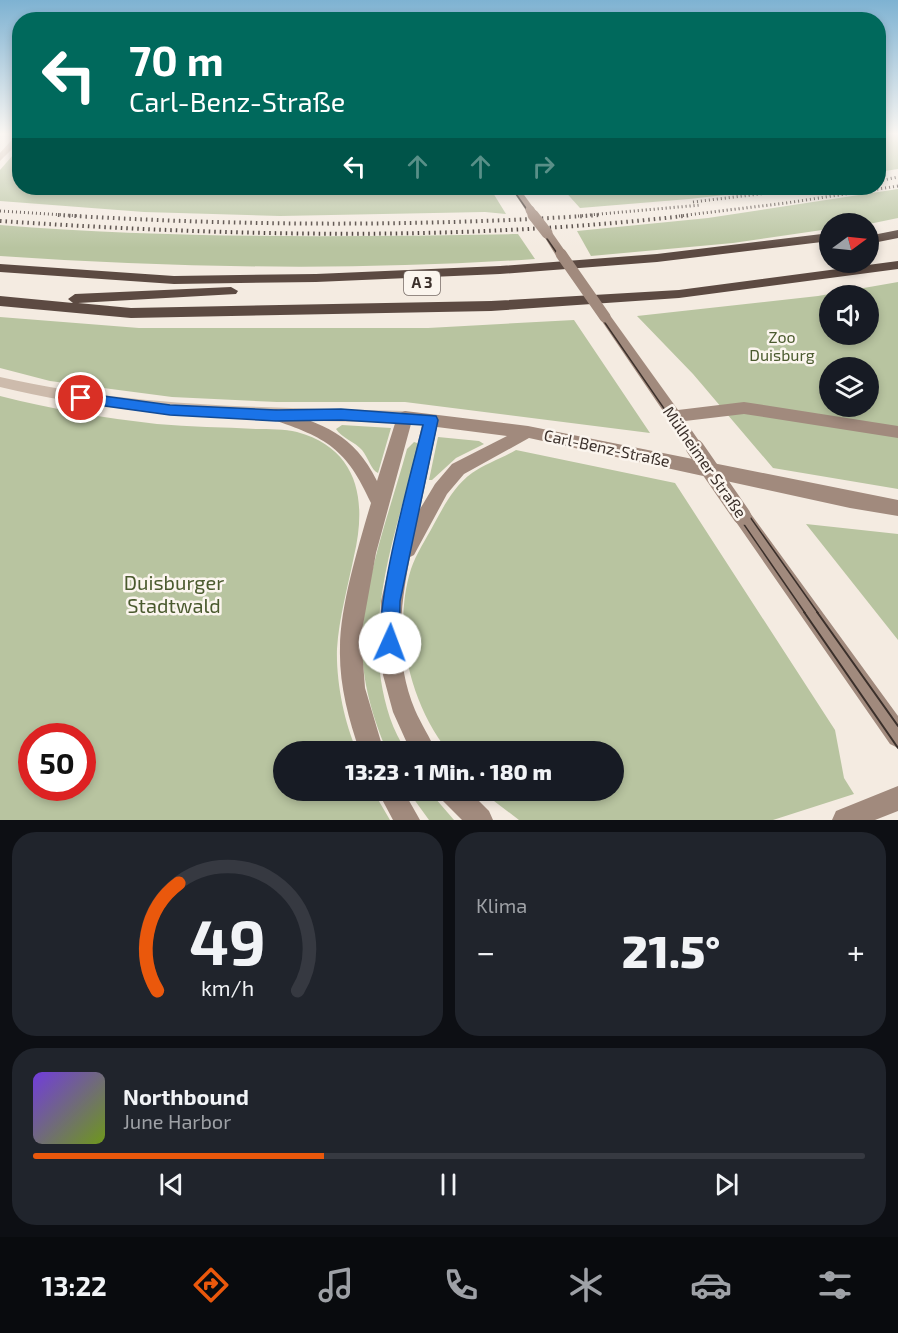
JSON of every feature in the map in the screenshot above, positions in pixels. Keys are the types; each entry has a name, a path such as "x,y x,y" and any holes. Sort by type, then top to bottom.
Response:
{"highway":[{"path":"879,228 898,225"},
{"path":"879,238 898,234"},
{"name":"A 3","path":"0,268 174,280 316,278 500,270 657,258 819,238"},
{"name":"A 3","path":"7,302 504,281 734,260 819,248"},
{"path":"7,302 131,314 491,306 679,294 898,265"}],"main road":[{"name":"Mülheimer Straße","path":"520,195 898,736"},
{"path":"674,416 744,408 898,432"},
{"path":"276,415 321,431 349,449 366,471 379,502"},
{"path":"367,741 354,690 350,648 360,581 379,502 405,417"},
{"name":"Carl-Benz-Straße","path":"405,417 528,432 850,500 898,507"},
{"name":"Carl-Benz-Straße","path":"418,741 404,712 394,675 390,643 391,601 431,420"},
{"name":"Carl-Benz-Straße","path":"398,565 441,489 458,469 528,432"},
{"path":"845,820 898,798"},
{"path":"396,801 407,820"},
{"path":"461,801 480,820"}],"street":[{"name":"Carl-Benz-Straße","path":"0,382 58,395 170,410 276,415 405,417"}],"green space":[{"path":"0,172 12,172 12,195 494,195 506,214 485,212 280,216 144,212 0,201"},
{"path":"898,189 898,218 879,222 879,213 819,213 819,230 733,243 591,256 577,231 708,218 859,195 886,195 886,191"},
{"path":"568,195 725,195 689,199 580,208"},
{"path":"0,225 195,235 518,234 535,259 401,265 267,266 134,263 0,256"},
{"name":"Zoo Duisburg","path":"898,282 898,489 773,468 693,374 637,316 819,296 819,345 879,345 879,285"},
{"path":"0,317 139,328 428,328 574,320 650,433 405,402 277,402 172,397 50,381 0,368"},
{"name":"Duisburger Stadtwald","path":"0,396 78,413 157,424 292,431 318,440 334,451 346,464 354,480 359,516 358,536 337,649 342,701 353,741 273,741 273,801 379,801 390,820 0,820"},
{"path":"342,425 391,428 378,473 373,469 362,450 336,429"},
{"path":"438,437 479,441 484,444 456,458 432,480 429,480"},
{"path":"414,442 417,443 417,451 390,550 379,617 378,650 382,684 392,722 400,741 383,741 366,686 362,645 372,571 407,449"},
{"path":"516,450 675,483 835,730 844,778 854,794 773,820 519,820 494,801 624,801 624,741 441,741 435,732 424,711 408,665 403,616 406,592 413,563 446,503 460,484 477,470"},
{"path":"806,524 898,534 898,640"},
{"path":"415,801 438,801 454,820 429,820"}],"tram line":[{"path":"517,195 805,613"},
{"path":"680,418 818,613"},
{"path":"804,612 898,748"},
{"path":"817,612 898,726"}],"railway":[{"path":"886,180 898,177"},
{"path":"886,188 898,186"},
{"path":"693,202 751,195"},
{"path":"679,216 839,195"},
{"path":"578,216 701,205"},
{"path":"0,211 82,216"},
{"path":"58,215 329,224 464,222 600,215"},
{"path":"0,221 173,230 346,234 519,229 606,224 692,215"}],"route":[{"path":"81,398 170,410 276,415 341,414 431,420 391,601 390,643"}]}
